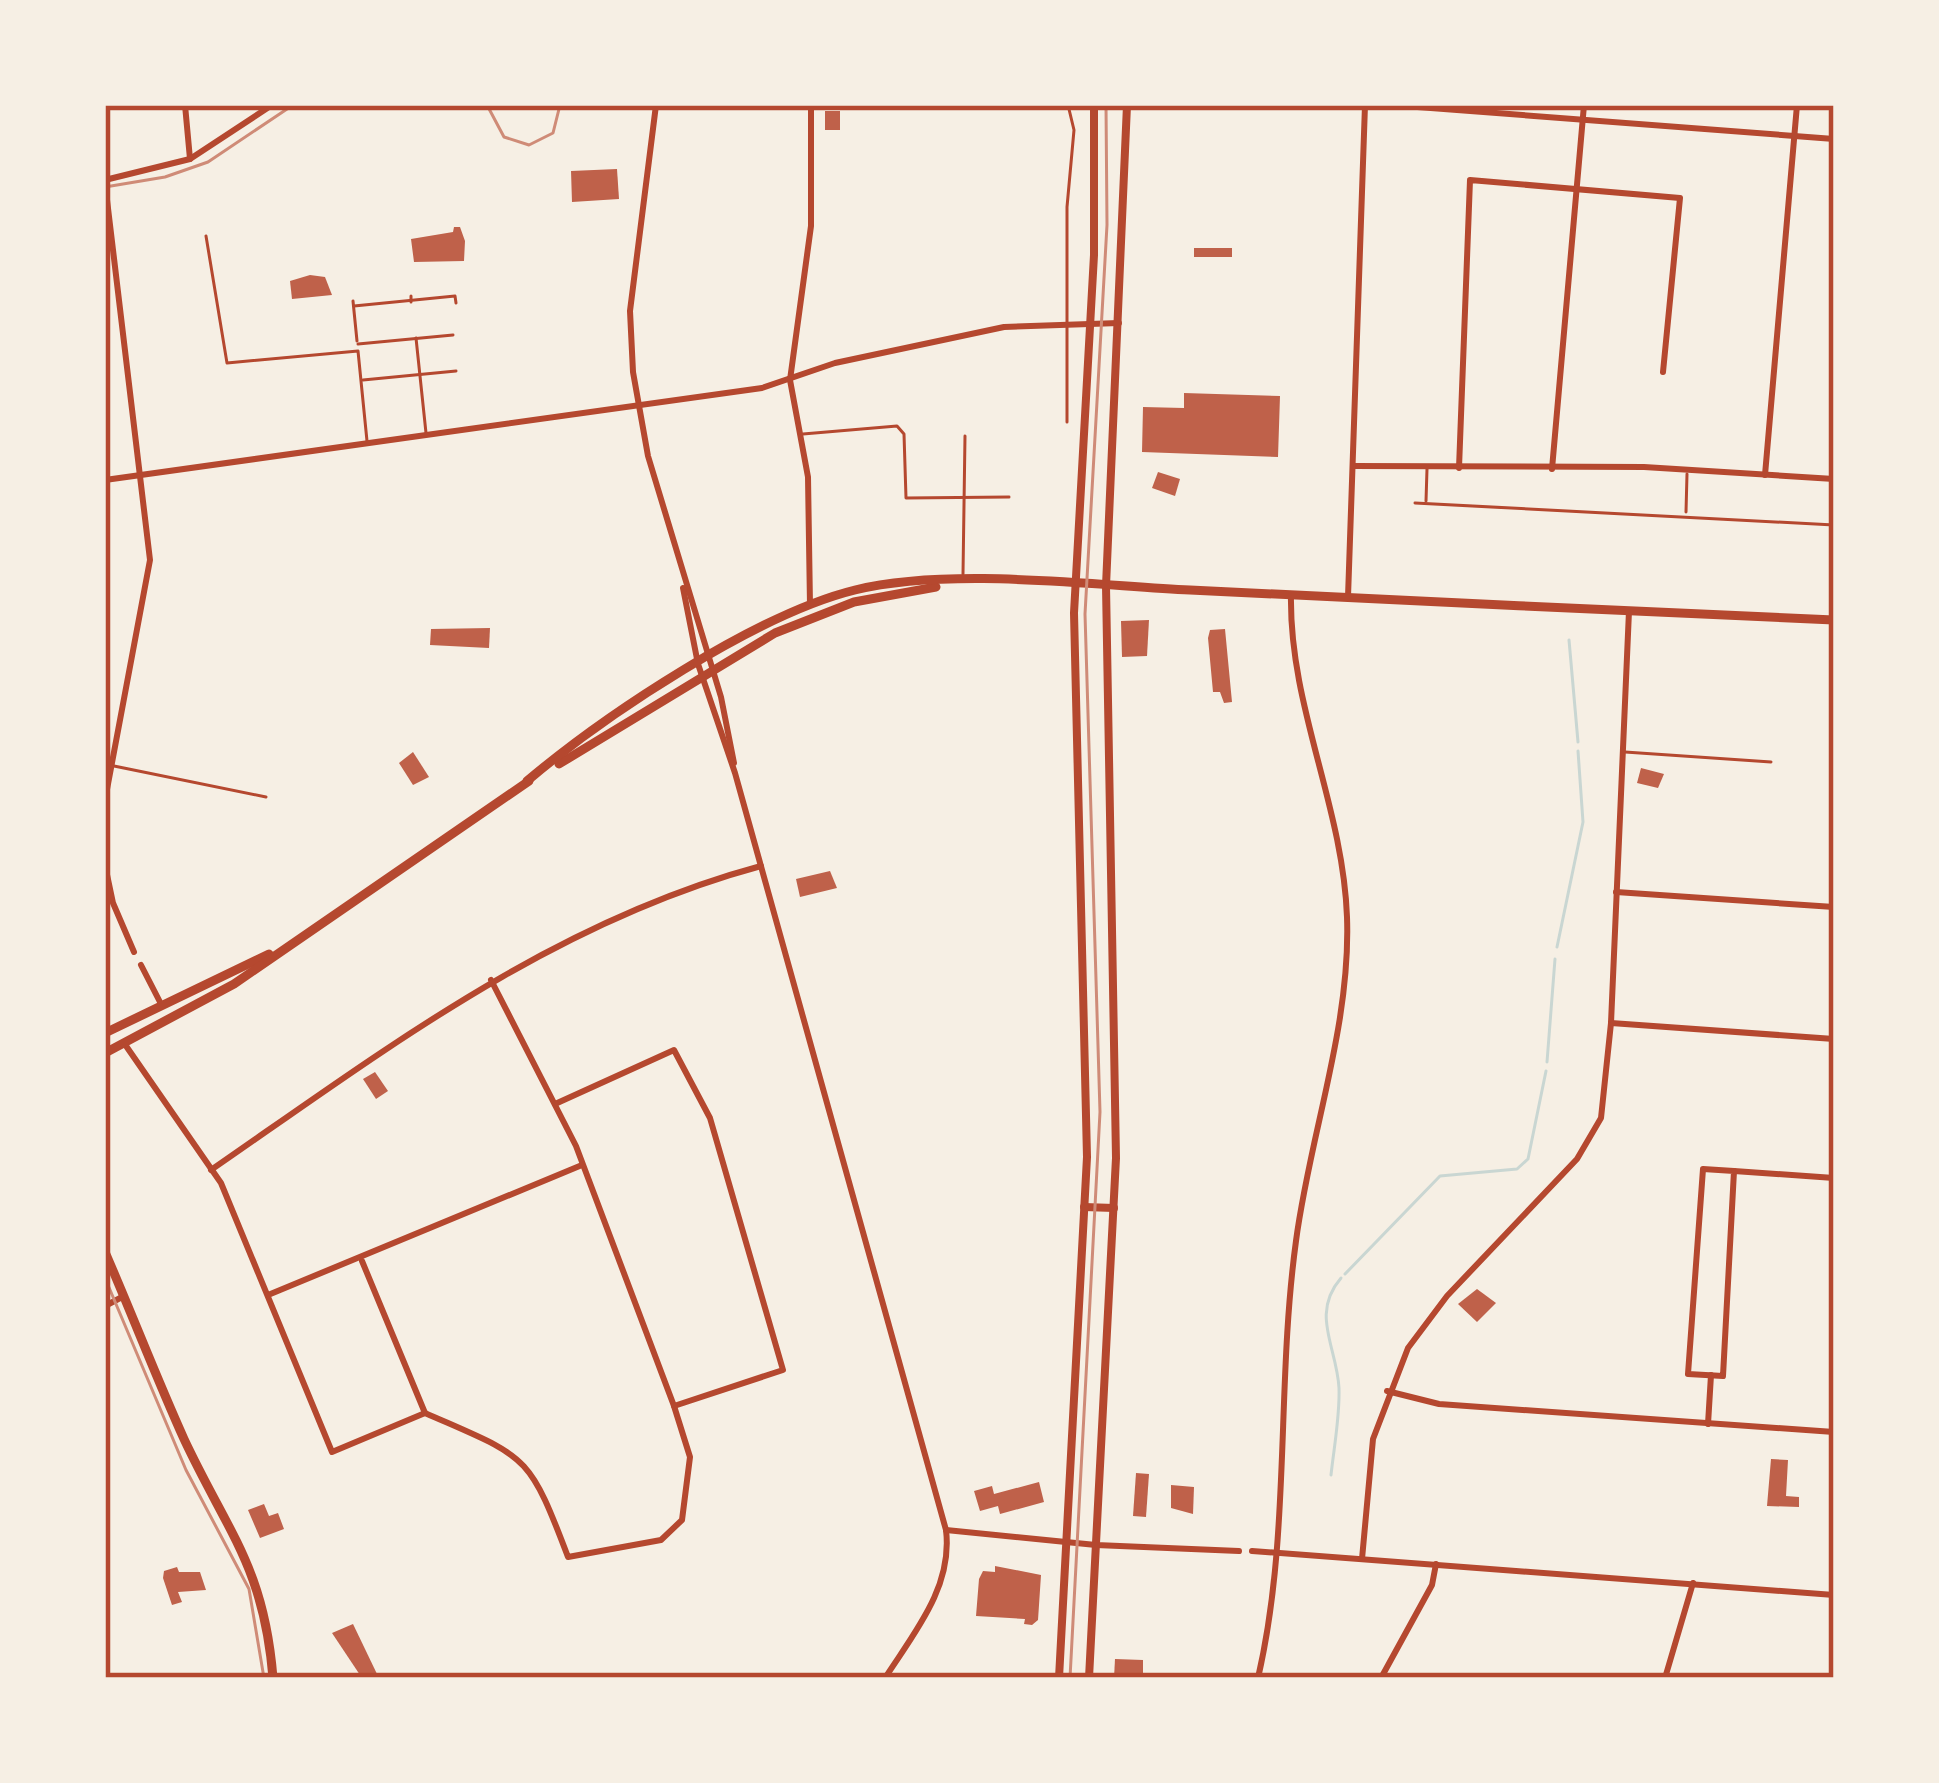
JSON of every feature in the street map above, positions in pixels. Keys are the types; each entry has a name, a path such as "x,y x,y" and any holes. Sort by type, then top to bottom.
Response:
{"main road":[{"path":"527,781 748,647 824,612 963,582"},
{"path":"105,1053 220,992 709,657 809,604 873,586 963,582 1106,586 1834,620"},
{"path":"105,1033 284,946"},
{"path":"105,1252 184,1438 252,1567 263,1600 273,1678"}],"street":[{"path":"185,105 190,159"},
{"path":"105,800 150,560 144,475 105,181 190,159 272,105"},
{"path":"656,105 629,315 637,404 698,664 708,674"},
{"path":"809,604 808,477 790,380 811,226 811,105"},
{"path":"1059,1678 1087,1087 1074,585 1090,322 1094,105"},
{"path":"1089,1678 1114,1208 1117,1079 1106,586 1127,105"},
{"path":"1348,598 1365,105"},
{"path":"1391,105 1834,139"},
{"path":"1552,469 1584,105"},
{"path":"1765,475 1797,105"},
{"path":"1459,468 1470,180 1680,199 1663,372"},
{"path":"105,481 790,380 835,363 962,336 1067,323 1119,322"},
{"path":"1353,466 1688,470 1834,479"},
{"path":"683,588 709,657 708,674 946,1530 947,1554 937,1592 885,1678"},
{"path":"1258,1678 1276,1552 1296,1238 1348,960 1338,827 1298,681 1291,595"},
{"path":"1362,1558 1367,1474 1387,1390 1430,1316 1590,1142 1604,1107 1629,611"},
{"path":"105,865 117,916 134,952"},
{"path":"211,1170 491,980 617,914 761,866"},
{"path":"1616,892 1834,907"},
{"path":"141,964 162,1005"},
{"path":"362,1260 425,1413 500,1446 532,1470 568,1557 657,1542 678,1530 690,1457 674,1406 582,1166 491,980"},
{"path":"1611,1023 1834,1039"},
{"path":"124,1043 211,1170 332,1452 425,1413"},
{"path":"555,1104 670,1049 680,1054 710,1118 783,1370 674,1406"},
{"path":"268,1295 582,1166"},
{"path":"1734,1171 1723,1376 1688,1374 1703,1169 1734,1171 1834,1178"},
{"path":"1084,1207 1114,1208"},
{"path":"105,1306 124,1296"},
{"path":"1708,1424 1711,1376"},
{"path":"1387,1390 1439,1404 1834,1432"},
{"path":"946,1530 1096,1545 1239,1551"},
{"path":"1252,1551 1834,1595"},
{"path":"1381,1678 1432,1585 1436,1564"},
{"path":"1665,1678 1693,1583"}],"lane":[{"path":"1066,422 1074,130 1068,105"},
{"path":"206,236 227,363 453,335"},
{"path":"368,443 354,304 455,296 456,303"},
{"path":"416,338 426,434"},
{"path":"361,380 457,371"},
{"path":"802,434 896,426 904,434 906,498 1009,497"},
{"path":"963,582 965,436"},
{"path":"1426,503 1427,467"},
{"path":"1686,514 1688,470"},
{"path":"1415,503 1834,525"},
{"path":"1623,752 1771,762"},
{"path":"108,765 266,797"}],"building":[{"path":"825,111 840,111 840,130 825,130"},
{"path":"617,169 619,199 572,202 571,171"},
{"path":"460,227 465,241 464,261 414,262 411,239 453,232"},
{"path":"1194,248 1232,248 1232,257 1194,257"},
{"path":"310,275 325,277 332,295 292,299 290,281"},
{"path":"1184,393 1280,396 1278,457 1142,452 1143,407 1184,408"},
{"path":"1158,472 1180,479 1175,496 1152,488"},
{"path":"1149,620 1147,656 1122,657 1121,621"},
{"path":"490,628 489,648 430,645 431,629"},
{"path":"1225,629 1232,702 1224,703 1220,692 1213,692 1208,638 1210,630"},
{"path":"413,752 429,777 413,785 399,763"},
{"path":"1641,768 1664,774 1658,788 1637,783"},
{"path":"830,871 837,888 800,897 796,879"},
{"path":"375,1072 388,1091 376,1099 363,1079"},
{"path":"1477,1289 1496,1303 1477,1322 1458,1304"},
{"path":"1771,1459 1788,1460 1786,1496 1799,1497 1799,1507 1767,1506"},
{"path":"1136,1473 1149,1474 1146,1517 1133,1516"},
{"path":"1039,1482 1044,1502 1000,1514 998,1506 980,1511 974,1491 992,1486 994,1494"},
{"path":"1171,1485 1194,1487 1193,1514 1171,1508"},
{"path":"264,1504 269,1516 278,1513 284,1529 260,1538 248,1510"},
{"path":"995,1566 1041,1575 1038,1620 1032,1625 1024,1624 1025,1619 976,1616 979,1579 983,1571 995,1572"},
{"path":"177,1567 179,1572 200,1572 206,1590 178,1592 182,1602 172,1605 163,1578 164,1571"},
{"path":"353,1624 377,1674 370,1678 362,1678 332,1633"},
{"path":"1115,1659 1143,1660 1143,1678 1114,1678"}],"waterway":[{"path":"1569,640 1578,742"},
{"path":"1557,947 1583,822 1578,751"},
{"path":"1547,1062 1555,959"},
{"path":"1345,1274 1440,1176 1517,1169 1528,1159 1546,1071"},
{"path":"1331,1475 1339,1388 1326,1318 1332,1291 1341,1278"}],"tram line":[{"path":"105,187 165,177 208,162 293,105"},
{"path":"487,105 504,137 529,145 553,133 560,105"},
{"path":"1070,1678 1100,1112 1085,614 1107,225 1106,105"},
{"path":"105,1278 186,1470 249,1589 264,1678"}]}
